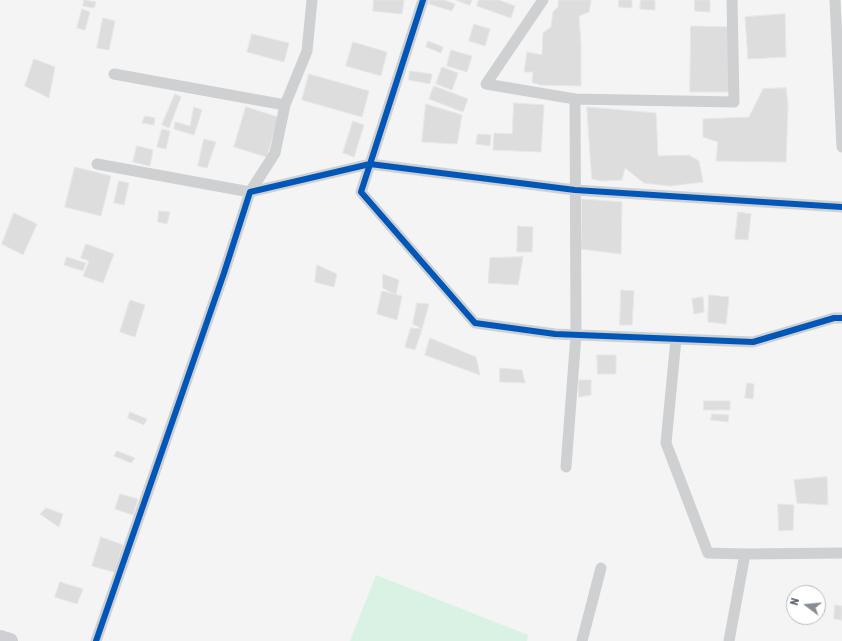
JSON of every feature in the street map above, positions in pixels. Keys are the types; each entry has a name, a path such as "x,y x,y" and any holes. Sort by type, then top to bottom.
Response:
{"main road":[{"path":"0,638 10,641"}],"street":[{"path":"96,641 224,273 250,192 275,153 286,104 307,51 312,0"},
{"path":"423,0 361,192 475,323 554,334 753,342 834,318 842,318"},
{"path":"543,0 486,84 575,99 734,102 732,0"},
{"path":"835,0 842,147"},
{"path":"114,74 286,104"},
{"path":"566,467 576,335 575,99"},
{"path":"97,164 250,192 370,164 575,190 842,207"},
{"path":"676,339 666,444 708,553 842,553"},
{"path":"729,641 745,554"},
{"path":"582,641 601,568"}],"green space":[{"path":"376,575 528,635 527,641 350,641"}],"building":[{"path":"84,0 96,2 94,8 83,6"},
{"path":"374,0 404,0 402,14 373,11"},
{"path":"430,0 444,0 455,4 452,11 429,4"},
{"path":"456,0 472,0 470,5"},
{"path":"479,0 499,0 515,6 511,18 477,6"},
{"path":"559,0 591,0 589,12 579,16 581,86 540,85 532,82 533,72 524,72 527,52 542,55 543,33 551,27 553,12 558,7"},
{"path":"619,0 632,0 632,8 619,7"},
{"path":"641,0 655,0 655,10 640,9"},
{"path":"695,0 710,0 710,12 695,11"},
{"path":"82,9 90,12 85,30 77,28"},
{"path":"785,14 786,57 748,59 745,17"},
{"path":"103,18 115,21 109,50 97,48"},
{"path":"474,24 490,29 485,46 469,41"},
{"path":"691,26 731,27 730,92 690,92"},
{"path":"252,34 289,43 284,62 247,52"},
{"path":"428,41 443,47 441,53 426,47"},
{"path":"353,42 387,52 381,76 346,66"},
{"path":"451,50 472,56 467,72 447,66"},
{"path":"34,59 55,67 49,98 25,86"},
{"path":"442,67 458,73 452,90 436,84"},
{"path":"410,71 432,74 430,84 409,80"},
{"path":"309,74 369,91 362,117 302,100"},
{"path":"434,86 468,99 463,112 429,99"},
{"path":"786,88 788,104 786,162 716,161 718,142 703,137 703,119 749,117 763,89"},
{"path":"175,94 181,97 169,128 162,125"},
{"path":"514,103 544,105 541,152 493,150 494,133 512,134"},
{"path":"426,104 462,115 457,144 422,142"},
{"path":"194,107 202,110 194,135 174,129 175,122 190,126"},
{"path":"246,107 278,117 267,157 234,147"},
{"path":"587,107 656,113 658,156 689,155 699,161 703,182 670,186 644,183 625,168 622,180 602,181 592,179"},
{"path":"145,116 155,118 154,125 142,123"},
{"path":"353,121 364,125 354,157 343,153"},
{"path":"162,129 170,131 166,149 157,147"},
{"path":"478,134 491,135 490,146 476,144"},
{"path":"204,139 216,142 207,168 198,166"},
{"path":"137,146 153,150 150,166 133,162"},
{"path":"75,167 111,176 101,216 65,207"},
{"path":"119,181 129,183 124,205 114,203"},
{"path":"582,199 622,202 621,254 581,249"},
{"path":"159,211 170,212 167,224 158,222"},
{"path":"738,212 751,214 748,240 735,239"},
{"path":"14,213 37,224 23,255 2,244"},
{"path":"518,226 533,227 532,252 517,252"},
{"path":"86,244 114,254 103,283 83,276 89,261 81,258"},
{"path":"67,257 86,263 83,271 64,265"},
{"path":"523,257 518,285 488,283 490,258"},
{"path":"317,265 337,274 334,287 315,282"},
{"path":"383,274 399,280 396,295 383,288"},
{"path":"621,290 634,291 632,325 620,325"},
{"path":"382,291 402,296 397,320 377,314"},
{"path":"709,295 729,297 726,324 708,322"},
{"path":"703,297 704,312 694,314 692,299"},
{"path":"130,300 145,305 135,337 120,332"},
{"path":"417,303 429,304 422,329 413,324"},
{"path":"411,328 422,329 415,350 405,347"},
{"path":"430,338 476,357 480,375 425,355"},
{"path":"597,355 616,355 616,374 598,374"},
{"path":"500,368 522,370 525,383 500,382"},
{"path":"579,380 591,380 591,395 579,397"},
{"path":"747,383 754,384 753,399 745,398"},
{"path":"704,401 730,401 730,410 704,410"},
{"path":"130,412 147,419 144,425 128,418"},
{"path":"712,414 729,415 728,422 711,420"},
{"path":"117,451 135,458 131,463 114,456"},
{"path":"827,477 828,505 797,503 794,480"},
{"path":"120,494 138,499 133,515 115,509"},
{"path":"778,504 794,505 793,530 779,531"},
{"path":"46,508 63,514 59,527 40,514"},
{"path":"101,537 123,545 114,572 92,566"},
{"path":"60,582 83,589 77,604 55,597"},
{"path":"835,605 842,606 842,620 834,619"}],"cycle path":[{"path":"423,0 361,192 475,323 555,334 753,342 834,318 842,318"},
{"path":"96,641 224,273 250,192 370,164 575,190 842,207"}]}
